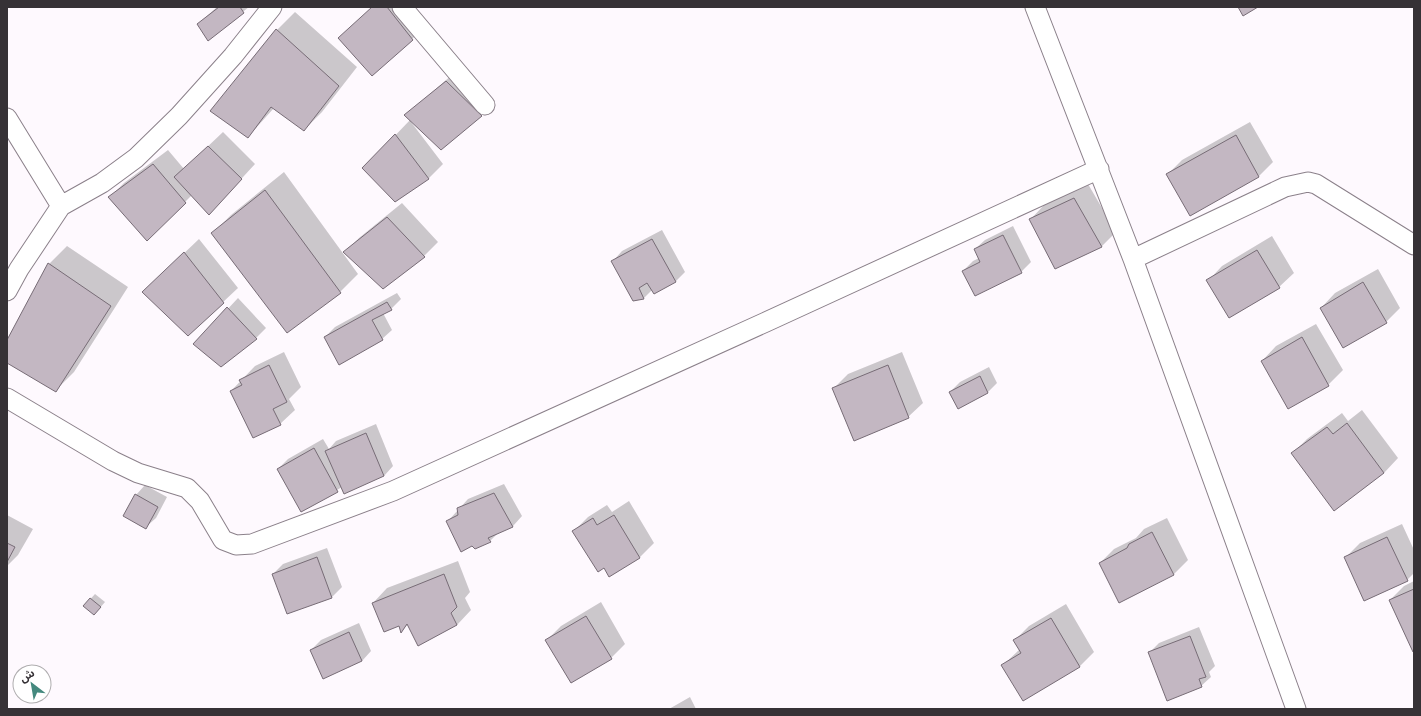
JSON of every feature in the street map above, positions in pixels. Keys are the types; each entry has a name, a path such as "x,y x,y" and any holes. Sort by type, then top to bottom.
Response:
{"street":[{"path":"7,291 19,269 61,206 102,183 136,158 179,116 233,56 272,7"},
{"path":"402,7 485,105"},
{"path":"1035,7 1133,258 1296,709"},
{"path":"7,118 61,206"},
{"path":"7,398 124,467 187,488 200,501 223,540 236,545 252,544 368,502 1099,168"},
{"path":"1133,258 1285,187 1308,182 1325,189 1414,245"}],"building":[{"path":"219,7 240,7 244,13 208,41 197,24"},
{"path":"372,7 387,7 413,40 372,76 338,38"},
{"path":"1238,7 1258,7 1243,16"},
{"path":"276,29 339,86 304,131 271,107 248,138 210,111"},
{"path":"446,81 482,116 441,150 404,115"},
{"path":"395,134 429,179 395,202 362,168"},
{"path":"1236,135 1259,177 1190,216 1166,174"},
{"path":"208,146 242,179 209,215 174,177"},
{"path":"153,164 186,203 147,241 108,197"},
{"path":"265,190 341,293 287,333 211,233"},
{"path":"1074,198 1102,247 1055,269 1029,219"},
{"path":"387,217 425,257 383,289 343,252"},
{"path":"1003,235 1022,273 975,296 962,271 980,262 974,249"},
{"path":"652,239 676,282 654,294 647,283 639,288 644,299 633,301 611,261"},
{"path":"1257,250 1280,288 1229,318 1206,280"},
{"path":"184,252 224,303 188,336 142,292"},
{"path":"48,263 111,306 56,392 7,363 7,340"},
{"path":"1363,282 1387,323 1343,348 1320,308"},
{"path":"387,302 392,310 372,320 383,340 339,365 324,337"},
{"path":"227,307 257,339 221,367 193,344"},
{"path":"1302,337 1329,386 1288,409 1261,361"},
{"path":"269,365 287,402 273,409 281,425 253,438 230,391 242,385 239,380"},
{"path":"888,365 909,418 854,441 832,388"},
{"path":"980,376 988,393 958,409 949,392"},
{"path":"1347,423 1384,473 1334,511 1291,453 1327,427 1333,434"},
{"path":"366,433 384,476 344,494 325,451"},
{"path":"314,448 338,492 301,512 277,469"},
{"path":"494,493 513,527 488,538 491,542 475,549 472,546 461,552 446,521 458,515 457,508"},
{"path":"135,494 158,507 146,529 123,516"},
{"path":"614,515 640,558 609,577 604,568 598,572 572,531 593,518 597,525"},
{"path":"1152,532 1174,575 1119,603 1099,563 1127,548 1129,544"},
{"path":"1387,537 1408,581 1364,601 1344,557"},
{"path":"7,543 15,547 7,562"},
{"path":"317,557 332,598 287,614 272,574"},
{"path":"444,574 457,607 451,613 457,625 418,646 407,624 401,633 399,626 384,632 372,603"},
{"path":"1414,589 1414,651 1413,652 1389,600"},
{"path":"90,598 101,607 94,615 83,606"},
{"path":"586,616 612,659 571,683 545,640"},
{"path":"1051,618 1080,667 1023,701 1001,665 1021,653 1013,640"},
{"path":"349,632 362,661 323,679 310,650"},
{"path":"1190,636 1206,677 1199,679 1202,687 1167,701 1148,652"}]}
